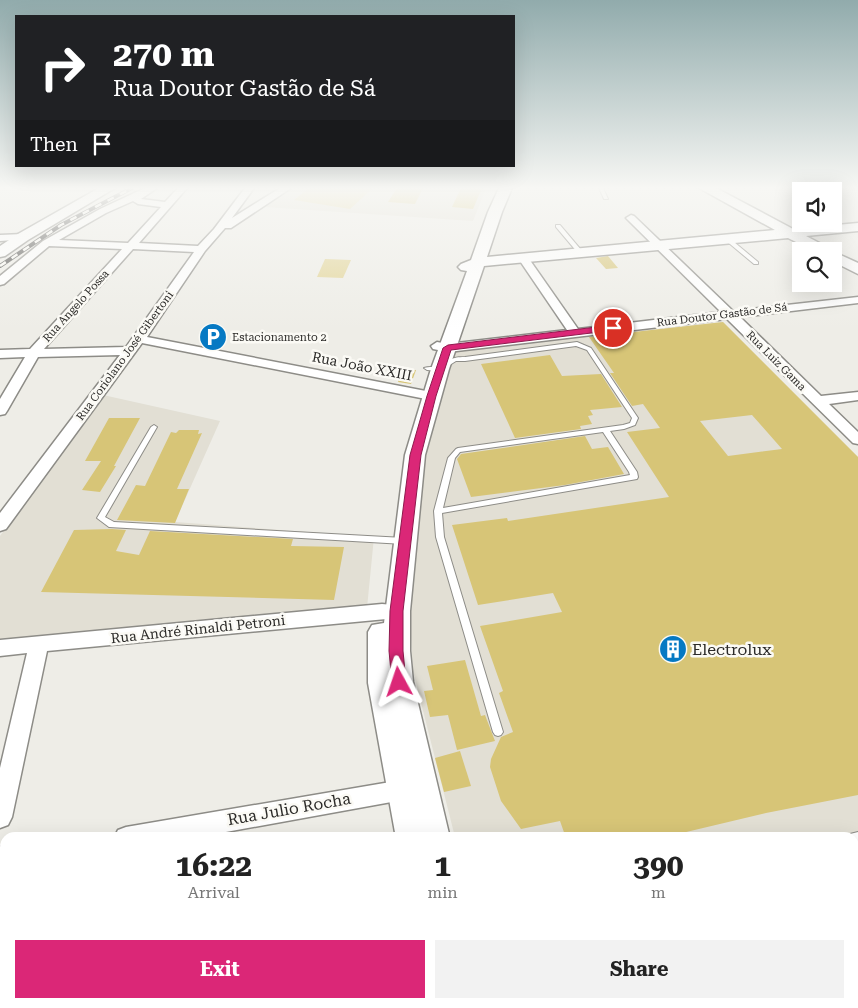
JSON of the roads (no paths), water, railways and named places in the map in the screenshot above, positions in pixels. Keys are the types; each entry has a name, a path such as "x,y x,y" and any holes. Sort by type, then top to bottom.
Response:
{"main road":[{"path":"0,253 26,235"},
{"path":"413,832 412,788 396,651 389,611 396,541 415,455 425,395 482,235"},
{"path":"471,265 580,252 764,235"},
{"path":"794,235 807,242"},
{"path":"842,260 858,269"},
{"path":"412,788 431,832"}],"street":[{"path":"0,282 47,243 61,235"},
{"name":"Rua Angelo Possa","path":"0,411 34,353 139,235"},
{"name":"Rua Coriolano José Gibertoni","path":"1,523 139,339 201,249 214,235"},
{"name":"Rua Luiz Gama","path":"648,235 858,440"},
{"path":"0,238 23,237"},
{"path":"47,243 201,249"},
{"path":"523,258 575,332"},
{"name":"Rua Doutor Gastão de Sá","path":"438,358 575,332 729,313 858,300"},
{"name":"Rua João XXIII","path":"139,339 425,395"},
{"path":"0,354 130,351"},
{"path":"817,400 858,396"},
{"name":"Rua André Rinaldi Petroni","path":"0,648 389,611"},
{"path":"0,817 39,644"},
{"name":"Rua Julio Rocha","path":"160,832 412,788"}],"lane":[{"path":"566,235 580,252"},
{"path":"726,238 756,263"},
{"path":"438,358 465,359 577,344 584,346 589,349 635,418 633,424 624,428 605,429 458,450 452,458 438,511 440,537 498,732"},
{"path":"154,427 100,518 112,525 396,541"},
{"path":"438,511 634,477 633,472 605,429"}],"railway":[{"path":"0,266 46,235"}],"place":[{"name":"Estacionamento 2","path":"213,337"},
{"name":"Electrolux","path":"673,649"}]}
